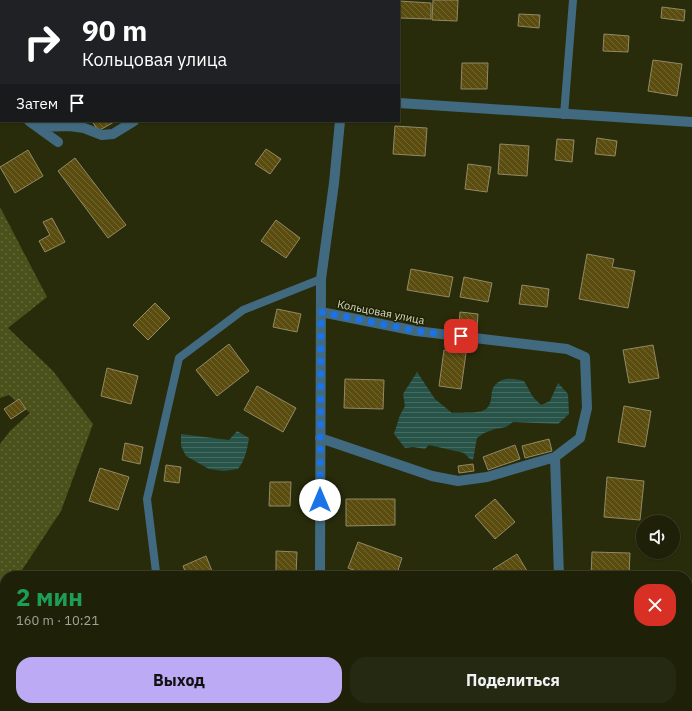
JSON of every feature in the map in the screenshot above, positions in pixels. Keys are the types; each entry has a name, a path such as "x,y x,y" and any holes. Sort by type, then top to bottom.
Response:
{"street":[{"path":"400,103 564,115 692,122"},
{"path":"31,122 58,142"},
{"path":"38,127 69,126 84,128 102,135 113,134 132,122"},
{"path":"320,571 321,279 334,183 340,122"},
{"name":"Кольцовая улица","path":"320,438 432,476 458,481 487,477 555,457 580,438 588,408 585,357 567,349 416,331 321,312"},
{"path":"555,457 558,571"}],"lane":[{"path":"564,115 573,0"},
{"path":"156,571 147,498 179,358 243,310 321,279"}],"green space":[{"path":"0,207 47,297 8,328 53,371 93,424 61,511 21,571 0,571 0,444 10,431 30,413 9,395 0,398"}],"water":[{"path":"417,372 435,399 452,413 483,411 490,404 493,388 499,381 516,379 524,381 533,397 541,405 550,401 558,383 568,394 569,414 558,424 513,422 506,427 484,433 477,438 473,460 464,453 429,445 425,449 413,447 405,448 394,434 400,415 405,406 403,394"},
{"path":"237,431 249,438 245,455 238,469 224,471 209,469 186,456 181,446 181,434 229,440"}],"building":[{"path":"433,0 458,0 457,21 432,20"},
{"path":"400,1 431,3 431,19 400,18"},
{"path":"662,7 685,10 684,21 661,18"},
{"path":"519,14 540,15 539,28 518,26"},
{"path":"604,34 629,36 628,52 603,51"},
{"path":"653,60 682,64 677,96 648,91"},
{"path":"462,63 488,63 487,89 461,89"},
{"path":"93,122 114,122 98,131"},
{"path":"395,126 427,128 425,156 393,154"},
{"path":"597,138 617,141 615,156 595,154"},
{"path":"557,139 574,140 572,162 555,160"},
{"path":"500,144 529,146 527,176 498,174"},
{"path":"266,149 281,159 270,174 255,164"},
{"path":"28,150 43,176 15,193 0,167"},
{"path":"75,158 126,225 108,238 58,171"},
{"path":"468,164 491,167 487,192 465,189"},
{"path":"52,218 65,242 45,252 39,241 50,235 43,222"},
{"path":"276,220 300,238 286,258 261,241"},
{"path":"587,254 614,259 612,267 635,271 628,308 579,299"},
{"path":"411,269 453,277 449,297 407,290"},
{"path":"464,277 492,283 488,302 460,297"},
{"path":"522,285 549,289 547,307 519,304"},
{"path":"155,303 170,318 148,340 133,325"},
{"path":"277,309 301,314 297,332 273,327"},
{"path":"460,312 478,314 477,328 459,326"},
{"path":"229,344 249,371 217,396 196,370"},
{"path":"653,345 659,378 629,383 623,350"},
{"path":"444,350 466,353 461,389 439,386"},
{"path":"107,368 138,376 131,404 101,396"},
{"path":"345,379 384,380 383,409 344,408"},
{"path":"257,386 296,408 283,432 244,410"},
{"path":"19,399 26,409 11,419 4,409"},
{"path":"624,406 651,411 645,447 618,442"},
{"path":"549,439 552,451 525,458 522,446"},
{"path":"125,443 143,447 140,464 122,460"},
{"path":"515,445 520,459 488,470 483,457"},
{"path":"473,464 474,471 459,473 458,466"},
{"path":"166,465 181,467 179,483 164,481"},
{"path":"100,468 129,477 118,510 89,501"},
{"path":"607,477 644,481 641,515 636,515 636,520 604,517"},
{"path":"270,482 291,482 290,506 269,506"},
{"path":"346,499 395,499 395,525 346,526"},
{"path":"495,499 515,522 495,539 475,516"},
{"path":"358,542 402,558 398,571 356,571 348,568"},
{"path":"276,551 297,552 296,571 276,571"},
{"path":"592,552 630,553 629,571 591,571"},
{"path":"517,554 527,571 494,571 493,569"},
{"path":"206,556 212,571 185,571 183,566"}],"route":[{"path":"320,500 321,312 416,331 461,336"}]}
